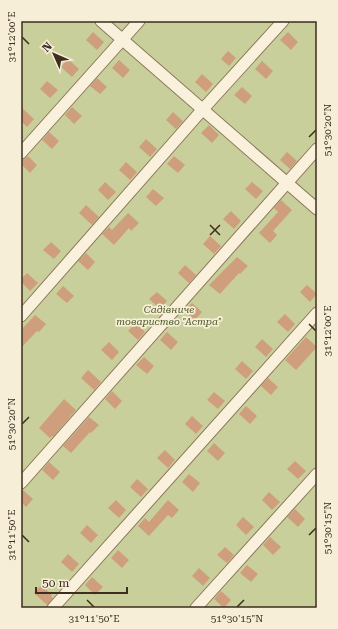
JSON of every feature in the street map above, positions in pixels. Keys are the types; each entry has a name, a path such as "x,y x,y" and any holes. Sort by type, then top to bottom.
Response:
{"street":[{"path":"101,21 317,209"},
{"path":"21,153 139,21"},
{"path":"21,316 203,109 283,21"},
{"path":"21,484 317,149"},
{"path":"53,608 317,313"},
{"path":"196,608 317,474"}],"green space":[{"name":"Садівниче товариство \"Астра\"","path":"21,21 317,21 317,608 21,608"}],"building":[{"path":"93,32 104,42 97,50 86,40"},
{"path":"288,32 298,42 291,50 280,40"},
{"path":"228,51 236,58 229,66 221,59"},
{"path":"68,59 79,69 72,77 61,67"},
{"path":"119,60 130,70 123,78 112,68"},
{"path":"262,61 273,71 266,79 255,69"},
{"path":"202,74 213,84 206,92 195,82"},
{"path":"97,78 107,87 100,94 90,86"},
{"path":"47,81 58,90 50,98 40,89"},
{"path":"242,87 252,96 245,104 234,95"},
{"path":"21,107 34,119 27,127 21,121"},
{"path":"72,107 82,116 74,124 65,115"},
{"path":"173,112 183,121 176,129 166,120"},
{"path":"209,125 219,135 212,143 201,133"},
{"path":"49,132 59,141 52,149 42,140"},
{"path":"146,139 157,149 150,157 139,147"},
{"path":"287,152 297,161 290,169 280,160"},
{"path":"28,156 37,165 30,173 21,164 21,161"},
{"path":"174,156 185,165 178,173 167,164"},
{"path":"126,162 137,172 130,180 119,170"},
{"path":"105,182 116,192 108,200 98,190"},
{"path":"252,182 263,191 256,199 245,189"},
{"path":"153,189 164,198 156,206 146,197"},
{"path":"281,200 292,210 273,231 277,235 270,243 259,233 278,212 274,208"},
{"path":"86,205 99,217 92,225 79,213"},
{"path":"231,211 241,221 234,229 223,219"},
{"path":"128,213 139,223 131,231 129,228 114,245 102,234 109,227 112,230"},
{"path":"210,236 221,246 214,254 203,244"},
{"path":"51,242 61,251 54,259 43,250"},
{"path":"86,253 95,262 88,270 78,261"},
{"path":"237,257 248,266 240,274 239,273 220,294 209,285"},
{"path":"185,265 196,275 189,283 178,273"},
{"path":"27,273 38,283 30,291 21,282 21,279"},
{"path":"307,285 317,294 310,302 300,292"},
{"path":"63,286 74,296 67,303 56,294"},
{"path":"157,292 167,301 160,309 149,299"},
{"path":"192,303 202,312 195,320 184,311"},
{"path":"285,314 295,324 288,332 277,322"},
{"path":"35,315 46,324 21,348 21,330"},
{"path":"136,323 145,332 138,340 128,331"},
{"path":"167,332 178,342 171,350 160,340"},
{"path":"306,337 317,347 296,370 285,360"},
{"path":"262,339 273,349 266,357 255,347"},
{"path":"109,342 119,352 112,360 101,350"},
{"path":"144,357 154,366 147,374 136,365"},
{"path":"242,361 253,371 246,379 235,369"},
{"path":"88,370 101,382 94,390 81,378"},
{"path":"268,378 278,387 271,395 261,386"},
{"path":"112,391 122,401 115,409 105,399"},
{"path":"214,392 225,401 218,409 207,400"},
{"path":"64,399 76,410 53,437 52,436 50,438 39,428"},
{"path":"246,406 257,416 250,424 239,414"},
{"path":"192,416 203,426 196,434 185,424"},
{"path":"89,417 99,425 91,433 90,432 71,453 63,446"},
{"path":"214,443 225,453 218,461 207,451"},
{"path":"165,450 175,460 168,468 157,458"},
{"path":"295,461 306,471 298,479 287,469"},
{"path":"49,462 60,472 53,480 42,470"},
{"path":"189,474 200,483 193,492 182,482"},
{"path":"137,479 148,489 141,497 130,487"},
{"path":"21,490 33,499 26,507 21,502"},
{"path":"269,492 280,502 272,510 262,500"},
{"path":"116,500 126,510 119,518 108,508"},
{"path":"168,500 179,510 172,518 168,515 149,536 138,526 145,518 149,522"},
{"path":"295,509 305,519 298,527 287,517"},
{"path":"243,517 254,527 246,535 236,525"},
{"path":"87,525 98,535 91,543 80,533"},
{"path":"270,537 281,547 273,555 263,545"},
{"path":"225,547 234,555 227,563 217,555"},
{"path":"118,550 129,560 122,568 111,558"},
{"path":"68,554 79,564 72,572 61,562"},
{"path":"247,565 258,574 251,582 240,573"},
{"path":"199,568 210,578 203,586 192,576"},
{"path":"92,577 103,587 95,595 85,585"},
{"path":"41,585 52,595 51,596 53,598 47,605 34,593"},
{"path":"221,591 231,600 224,608 214,599"}]}
